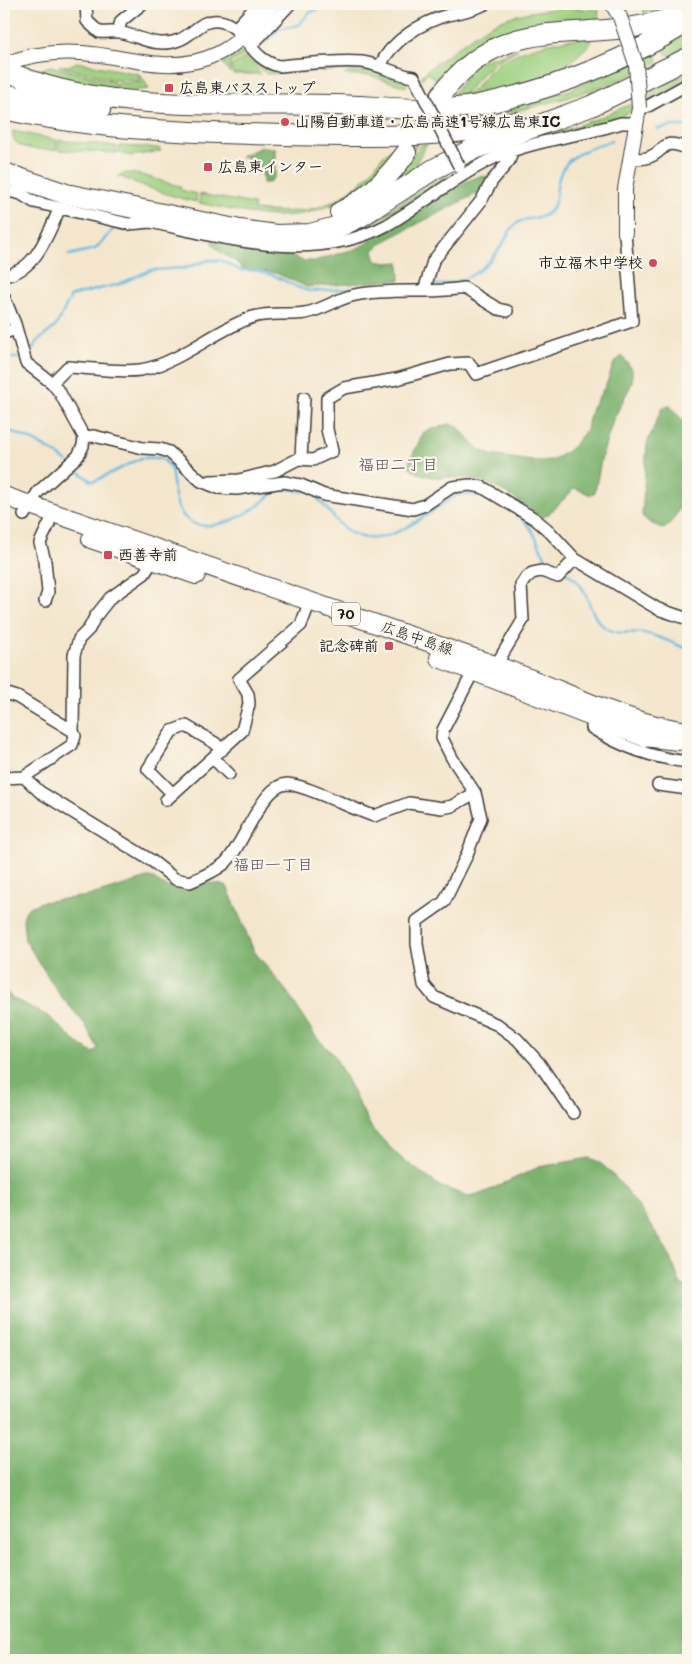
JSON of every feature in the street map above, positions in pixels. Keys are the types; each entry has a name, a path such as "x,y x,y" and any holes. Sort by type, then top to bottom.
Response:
{"highway":[{"path":"440,95 456,76 476,58 515,39 546,33 632,28 664,21 688,11"},
{"path":"13,106 63,91 106,99 209,103 356,105 426,110 477,105 534,91 598,68 651,44 688,22"},
{"path":"13,106 79,124 209,133 382,137 477,130 569,108 600,98 680,62"},
{"path":"9,180 66,194 240,230 276,235 310,234 343,225 360,217 434,169 468,151 590,106 680,62"},
{"path":"4,70 13,106"},
{"path":"9,180 68,184 248,222 290,225 318,221 359,202 381,184 406,153"}],"main road":[{"name":"広島中島線","path":"4,496 50,524 156,555"},
{"name":"広島中島線","path":"4,508 26,510 308,607 476,665 594,711 688,731"},
{"name":"広島中島線","path":"476,665 496,665 594,711 644,737 688,742"}],"street":[{"path":"86,4 85,14 90,26 99,32 118,32 150,42 164,44 178,41 200,25 214,20 228,24 267,64 279,66 362,62 380,66 401,76 414,77 461,170"},
{"path":"118,32 121,21 142,4"},
{"path":"242,38 258,4"},
{"path":"242,38 273,4"},
{"path":"4,64 24,58 65,52 99,55 154,65 178,66 217,54 290,4"},
{"path":"380,66 385,55 394,45 422,26 446,16 467,12 485,4"},
{"path":"201,481 239,480 275,471 302,460 313,460 332,451 327,429 327,398 344,388 397,379 450,364 469,363 476,374 632,320 629,261 625,232 625,189 638,114 636,64 620,17 612,4"},
{"path":"9,180 21,194 34,202 129,224 150,222 255,244 289,247 306,246 353,238 375,230 461,170 512,152 620,123 688,84"},
{"path":"630,159 646,158 669,144 677,144 688,149"},
{"path":"424,291 433,261 476,208 492,181 509,161 512,152"},
{"path":"4,276 14,274 23,269 40,250 60,208"},
{"path":"52,383 68,367 130,371 153,367 253,317 276,312 304,313 352,295 391,289 444,292 464,288 498,309 507,311"},
{"path":"4,297 26,363 52,383 65,400 84,437 83,446 69,465 38,492 26,510"},
{"path":"4,333 16,329"},
{"path":"302,460 304,398"},
{"path":"84,437 94,436 143,448 160,448 170,452 201,481 218,488 237,489 284,482 301,485 324,495 413,509 425,505 452,487 470,485 482,487 534,519 549,531 575,559 658,609 688,620"},
{"path":"45,601 48,592 46,561 40,543 50,524"},
{"path":"4,778 24,777 72,744 75,736 73,731 74,655 77,644 110,598 144,574 156,555"},
{"path":"496,665 523,620 521,585 524,579 532,573 541,571 558,577 575,559"},
{"path":"229,774 218,754 215,743 186,726 172,731 148,769 170,797 218,754 242,731 250,704 248,694 239,678 300,625 308,607"},
{"path":"476,665 443,730 442,738 452,758 475,793 480,818 466,857 444,902 417,922 417,944 424,985 434,997 498,1025 517,1039 539,1064 573,1112"},
{"path":"4,693 18,697 73,731"},
{"path":"594,711 592,728 634,751 688,762"},
{"path":"24,777 40,792 152,861 175,879 190,882 225,863 242,839 264,801 282,785 288,784 304,789 374,816 410,802 442,808 452,806 475,793"},
{"path":"658,785 688,788"}],"green space":[{"path":"677,4 644,14 643,5"},
{"path":"566,8 599,10 598,20 551,22 510,30 492,37 474,48 456,62 439,81 427,73 422,79 421,77 432,66 467,40 493,24 518,15"},
{"path":"688,32 688,46 673,55 666,54 664,48 666,45"},
{"path":"590,36 591,43 560,72 515,86 460,98 477,87 491,70 515,54 527,49 564,40"},
{"path":"246,49 262,65 274,70 334,66 365,69 267,74 257,67 246,54 230,63 230,73 223,63"},
{"path":"518,49 490,66 465,93 449,100 476,63"},
{"path":"653,52 656,53 658,62 606,85 579,94 497,115 442,125 440,121 505,108 570,90"},
{"path":"246,57 261,74 233,74 231,66"},
{"path":"77,62 139,74 139,81 115,80 59,66 69,66"},
{"path":"50,66 114,82 113,92 32,77 37,71"},
{"path":"372,71 407,82 406,87 369,75 344,75 349,72"},
{"path":"688,72 688,79 651,100 648,95"},
{"path":"141,76 149,89 115,92 116,83 140,83"},
{"path":"631,104 631,111 618,119 472,164 470,161 515,143 565,130 599,118"},
{"path":"13,131 56,140 56,150 22,146 16,143 13,138"},
{"path":"58,140 117,146 117,153 58,150"},
{"path":"427,144 409,175 377,197 421,145"},
{"path":"120,146 159,148 161,151 132,156 119,153"},
{"path":"261,147 275,148 275,176 269,183 263,183 262,173 257,165 249,159 240,157"},
{"path":"394,148 373,177 359,189 328,206 311,212 276,216 237,211 199,203 200,194 254,204 254,210 287,211 316,208 341,197 354,187 368,175 386,153"},
{"path":"447,172 449,176 387,215 359,230"},
{"path":"127,173 180,186 181,190 197,194 196,202 166,194 118,176"},
{"path":"480,176 489,177 480,192 388,239 373,250 376,261 387,263 399,262 400,280 307,287 276,273 242,268 234,260 217,249 211,240 262,253 291,256 303,261 314,261 358,248 465,182"},
{"path":"622,356 632,369 632,383 613,420 601,460 595,492 591,495 575,488 549,514 541,518 499,489 480,481 432,477 410,468 409,462 424,432 448,424 457,426 478,449 491,455 532,461 553,460 572,448 586,430 592,408 606,385 614,363"},
{"path":"669,405 688,426 688,467 680,508 664,529 650,523 642,516 647,443 662,408"},
{"path":"151,877 172,888 206,883 227,886 254,951 288,993 316,1037 334,1055 372,1129 401,1158 441,1187 469,1196 483,1193 539,1167 589,1158 598,1162 609,1171 645,1216 669,1255 680,1284 688,1287 688,1660 4,1660 4,989 12,998 48,1016 75,1041 93,1053 98,1048 84,1023 59,994 25,940 23,919 25,912 29,907 41,902 88,896"}],"waterway":[{"path":"264,43 279,29 299,25 309,13 331,4"},
{"path":"658,129 671,126 688,126"},
{"path":"429,285 463,279 481,269 497,252 515,225 521,221 542,217 551,210 555,201 559,176 569,161 583,151 611,141"},
{"path":"69,255 95,249 114,229"},
{"path":"28,355 38,341 56,326 71,296 119,284 151,270 185,268 209,260 222,261 240,270 258,271 275,276 309,291 423,285"},
{"path":"4,358 21,358"},
{"path":"4,429 37,443 67,462"},
{"path":"73,467 91,481 95,481 141,458 161,458 171,467 174,494 179,509 185,518 203,525 224,523 235,519 278,491 291,489 304,492"},
{"path":"316,497 339,524 348,531 362,537 377,538 406,528 460,494 469,494 489,499 509,509 525,522 531,529 545,557 559,570"},
{"path":"566,573 580,585 595,616 606,628 620,633 650,634 688,649"}],"tunnel":[{"path":"409,147 441,95"}],"place":[{"name":"広島東バスストップ","path":"169,88"},
{"name":"山陽自動車道・広島高速1号線広島東IC","path":"285,122"},
{"name":"広島東インター","path":"208,167"},
{"name":"市立福木中学校","path":"653,263"},
{"name":"西善寺前","path":"108,555"},
{"name":"記念碑前","path":"389,646"}],"district":[{"name":"福田二丁目","path":"398,464"},
{"name":"福田一丁目","path":"273,864"}]}
